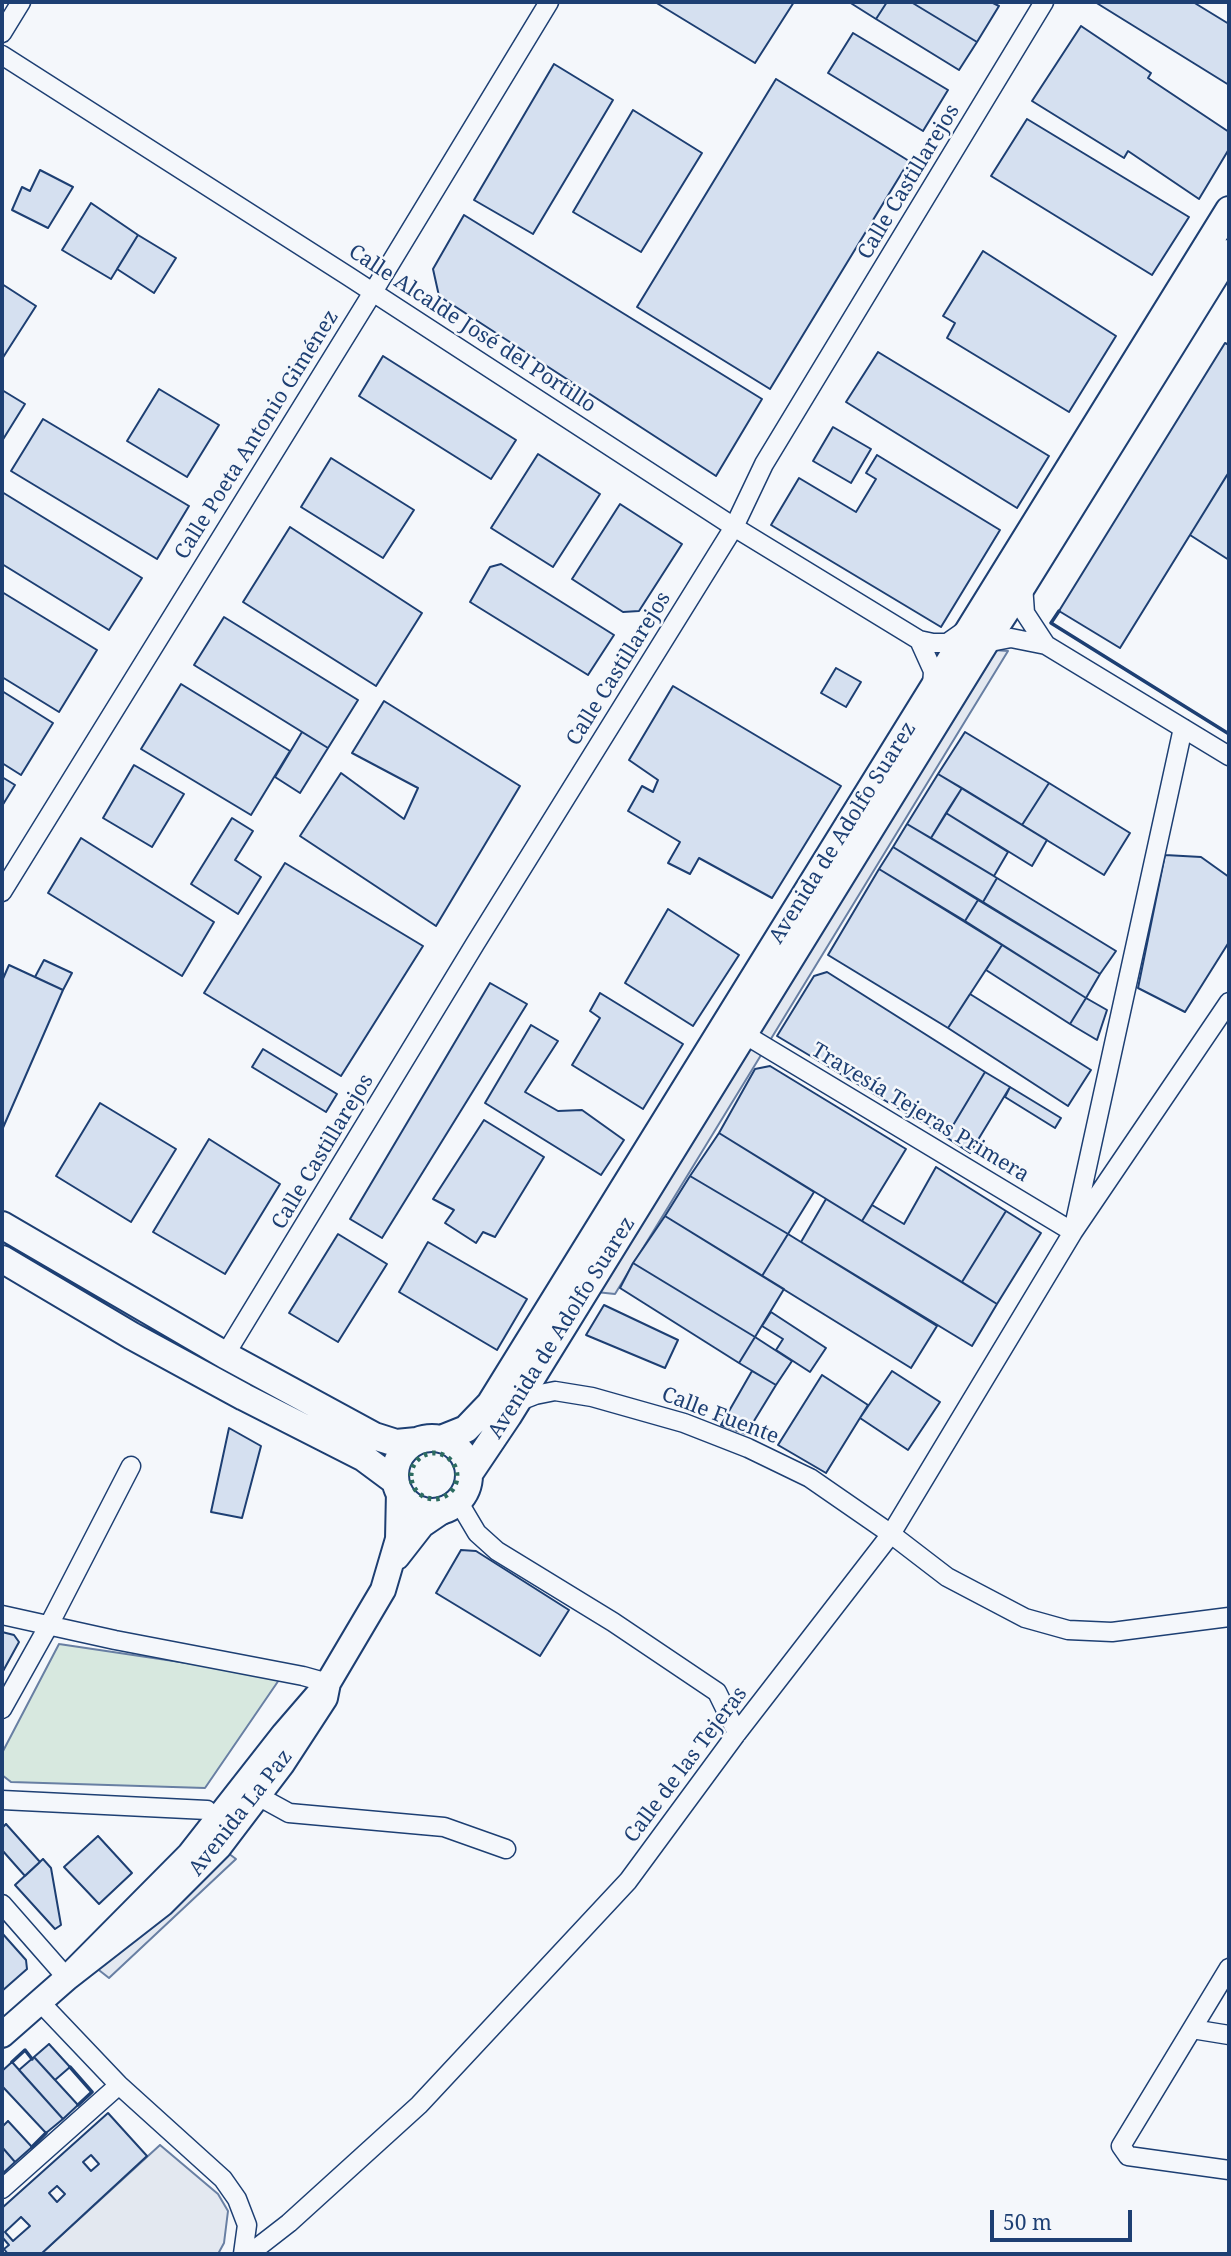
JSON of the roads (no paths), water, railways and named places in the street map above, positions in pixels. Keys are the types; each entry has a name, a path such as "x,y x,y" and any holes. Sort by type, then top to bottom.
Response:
{"main road":[{"name":"Avenida de Adolfo Suarez","path":"469,1474 517,1402 744,1034 1229,210"},
{"name":"Avenida de Adolfo Suarez","path":"429,1440 466,1429 490,1404 932,688 1023,586 1229,253"},
{"path":"2,1225 225,1355 374,1436 396,1443 429,1440 461,1452 467,1462 469,1474 464,1493 452,1505 436,1511 425,1511 405,1501 397,1486 364,1458 177,1361 2,1259"},
{"path":"397,1486 397,1462 402,1453 429,1440"},
{"name":"Avenida La Paz","path":"2,2035 67,1978 190,1854 284,1734 328,1683 372,1612 391,1567 400,1528 397,1486"},
{"name":"Avenida La Paz","path":"391,1567 413,1534 452,1505"},
{"name":"Avenida La Paz","path":"67,1978 116,1942 185,1884 219,1847 258,1796 325,1698 328,1683"}],"street":[{"path":"2,33 21,2"},
{"name":"Calle Poeta Antonio Giménez","path":"2,891 373,292 548,2"},
{"name":"Calle Castillarejos","path":"225,1355 475,944 734,527 764,464 1044,2"},
{"name":"Calle Alcalde José del Portillo","path":"2,55 734,527 919,640"},
{"path":"1023,586 1025,613 1046,645"},
{"path":"919,640 947,643 980,632 1046,645 1229,756"},
{"path":"919,640 933,671 932,688"},
{"path":"1073,1232 1183,728"},
{"name":"Calle de las Tejeras","path":"249,2254 289,2223 429,2095 628,1881 737,1733 891,1534 1073,1232 1229,1002"},
{"name":"Travesía Tejeras Primera","path":"744,1034 1073,1232"},
{"name":"Calle Fuente","path":"517,1402 555,1391 592,1397 684,1423 748,1448 810,1478 947,1577 1025,1618 1068,1630 1112,1632 1229,1617"},
{"path":"2,1709 49,1625 131,1466"},
{"path":"452,1505 497,1551 613,1622 717,1692 737,1733"},
{"path":"2,1615 328,1683"},
{"path":"258,1796 289,1813 444,1827 506,1849"},
{"path":"2,1800 206,1810 212,1817 212,1828"},
{"path":"2,1904 67,1978"},
{"path":"1229,1968 1121,2146 1128,2155 1229,2170"},
{"path":"40,2002 119,2085 223,2179 237,2199 247,2225 243,2254"},
{"path":"1192,2029 1229,2035"},
{"path":"2,2189 119,2085"}]}
